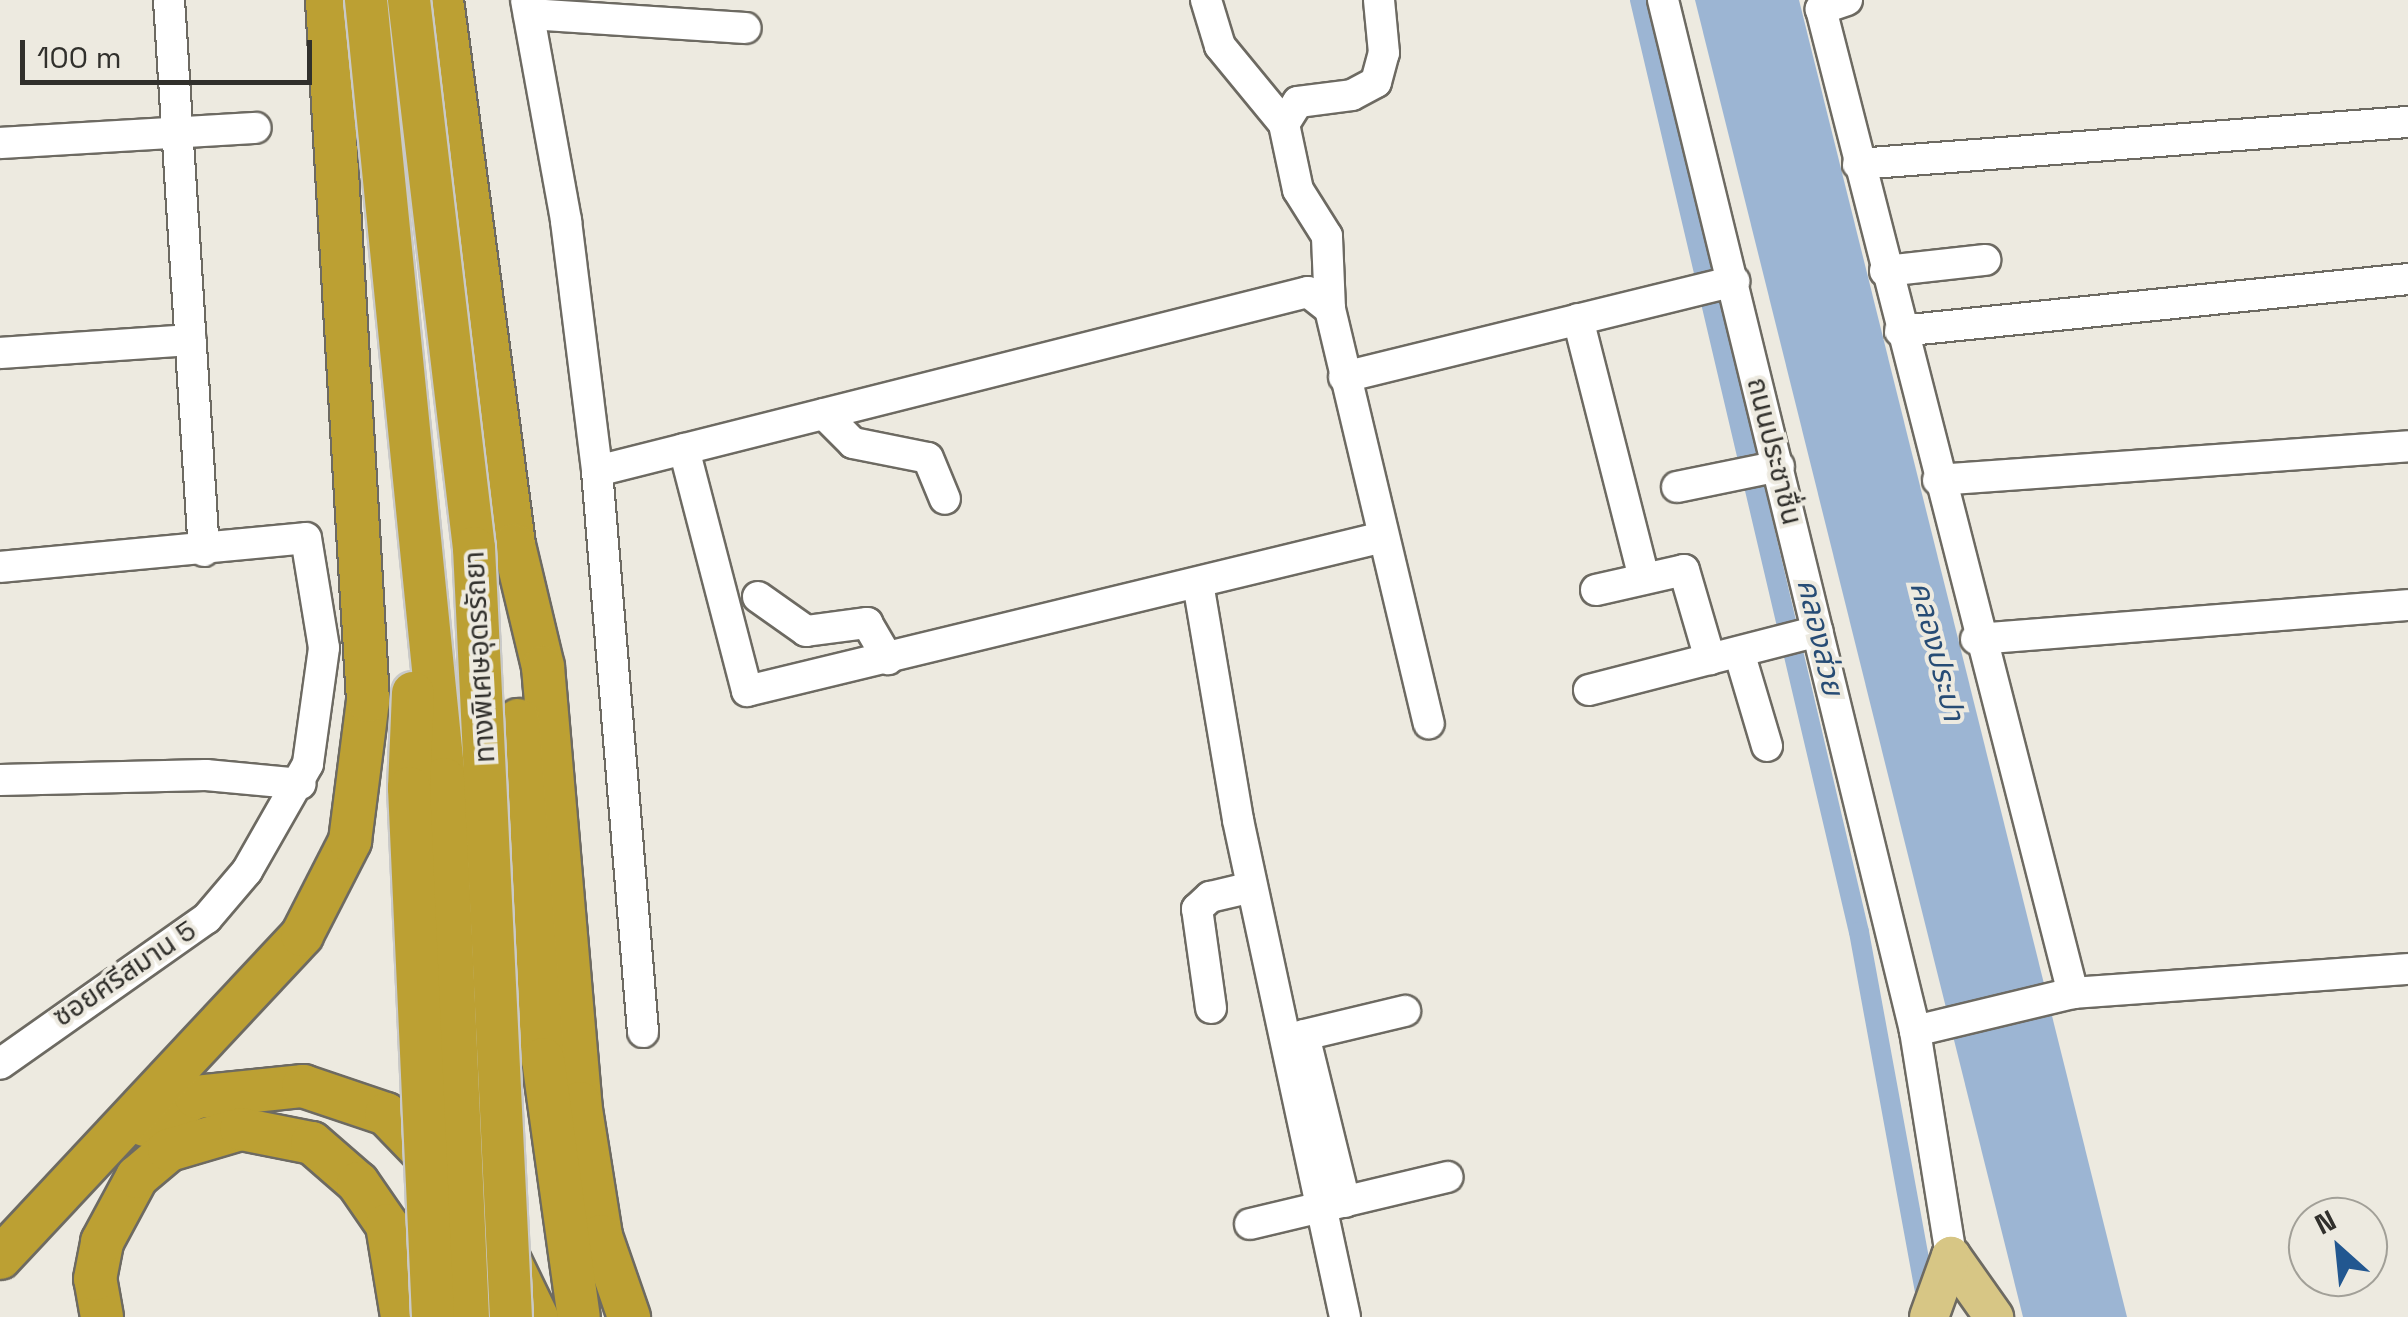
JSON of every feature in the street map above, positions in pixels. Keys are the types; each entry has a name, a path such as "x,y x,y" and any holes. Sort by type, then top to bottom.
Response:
{"highway":[{"path":"0,1258 118,1139 302,935 350,841 368,701 326,0"},
{"name":"ทางพิเศษอุดรรัถยา","path":"366,0 418,552 444,779 468,1317"},
{"name":"ทางพิเศษอุดรรัถยา","path":"409,0 474,548 511,1317"},
{"path":"442,0 514,545 543,1059 579,1317"},
{"path":"514,545 543,668 580,1102 600,1236 629,1317"},
{"path":"418,552 409,788 433,1317"},
{"path":"118,1139 196,1097 304,1086 386,1114 491,1224 537,1317"},
{"path":"102,1317 95,1280 102,1242 137,1176 170,1150 242,1129 312,1144 358,1183 386,1225 402,1317"}],"main road":[{"path":"1929,1317 1951,1256"},
{"path":"1951,1256 1968,1317"},
{"path":"1951,1256 1994,1317"}],"street":[{"path":"0,567 204,551 169,0"},
{"path":"1206,0 1220,46 1284,124 1298,190 1327,236 1330,309 1344,376 1429,723"},
{"path":"1284,124 1298,102 1365,92 1376,82 1384,53 1379,0"},
{"name":"ถนนประชาชื่น","path":"1663,0 1719,284 1802,636 1915,1031 1951,1256"},
{"path":"1847,0 1821,8 2062,995"},
{"path":"643,1032 597,471 566,221 528,7 746,28"},
{"path":"1858,164 2408,122"},
{"path":"0,143 256,128"},
{"path":"1885,272 1985,260"},
{"path":"1900,331 2408,279"},
{"path":"1344,376 1719,284"},
{"path":"597,471 1308,292 1330,309"},
{"path":"1578,319 1644,578"},
{"path":"0,353 191,340"},
{"path":"824,414 853,443 928,458 945,499"},
{"path":"1938,480 2408,446"},
{"path":"684,449 747,691 1383,537"},
{"path":"1677,488 1763,468"},
{"name":"ซอยศรีสมาน 5","path":"0,1064 207,918 273,836 301,784 321,708 324,648 306,538 204,551"},
{"path":"1596,590 1675,568 1688,575 1767,746"},
{"path":"1198,582 1252,887 1333,1205"},
{"path":"758,597 806,631 867,623 888,659"},
{"path":"1976,639 2408,605"},
{"path":"1589,690 1802,636"},
{"path":"0,780 222,775 301,784"},
{"path":"1211,1008 1196,909 1210,897 1252,887"},
{"path":"1915,1031 2062,995 2408,969"},
{"path":"1345,1317 1333,1205 1304,1035 1405,1011"},
{"path":"1250,1224 1447,1177"}],"water":[{"name":"คลองประปา","path":"1695,0 1799,0 2127,1317 2023,1317"}],"waterway":[{"name":"คลองส่วย","path":"1640,0 1859,932 1925,1291"}]}
